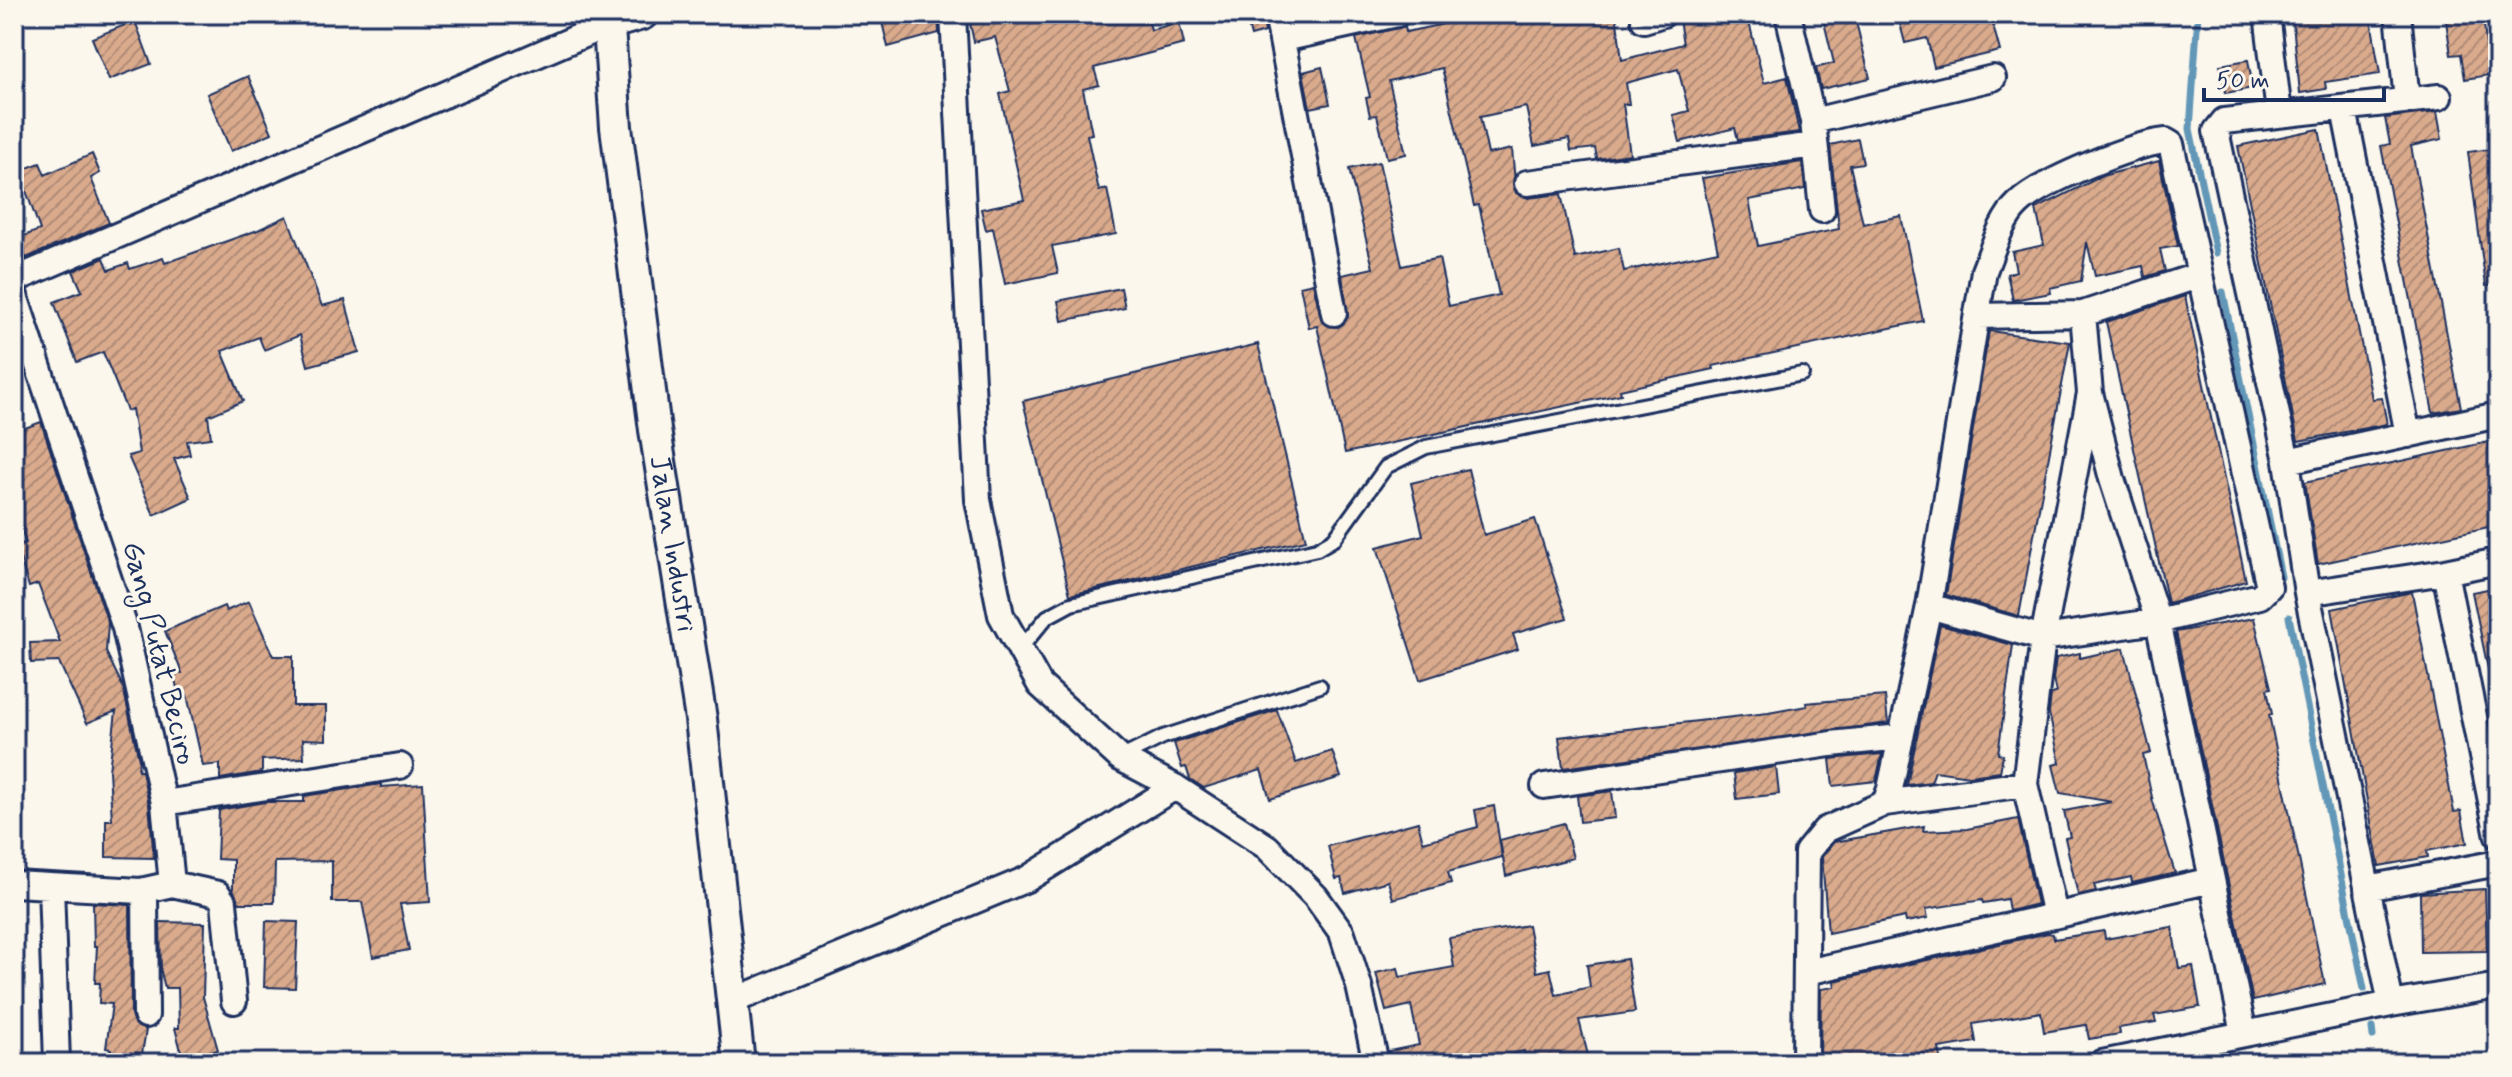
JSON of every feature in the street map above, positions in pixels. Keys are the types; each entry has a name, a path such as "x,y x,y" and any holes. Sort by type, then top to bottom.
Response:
{"street":[{"path":"14,280 610,18 642,14"},
{"path":"953,14 978,500 1001,615 1040,685 1120,758 1175,787 1267,847 1316,897 1342,933 1359,986 1376,1063"},
{"path":"1277,14 1334,313"},
{"path":"1283,39 1397,14"},
{"path":"1788,14 1814,133 1822,210"},
{"path":"2267,14 2279,113"},
{"path":"2398,14 2407,100"},
{"name":"Jalan Industri","path":"610,18 618,142 655,430 701,719 735,1000 739,1063"},
{"path":"1527,183 1814,133 1993,78"},
{"path":"2391,1004 2307,593 2287,461 2216,131 2224,121 2439,97"},
{"path":"2344,109 2408,435"},
{"path":"1885,803 1929,606 1984,271 2000,232 2016,205 2048,182 2159,141 2171,144 2269,587 2260,596 2158,621 2043,638 1929,606"},
{"path":"1977,316 2083,314 2200,275"},
{"name":"Gang Putat Beciro","path":"14,293 125,628 164,803 172,884"},
{"path":"2083,314 2090,393 2112,479 2158,621 2212,880 2232,1036 2223,1063"},
{"path":"2055,915 2025,784 2043,638 2090,393"},
{"path":"2287,461 2498,415"},
{"path":"2307,593 2498,561"},
{"path":"2445,572 2498,836"},
{"path":"1544,786 1831,744 1901,737"},
{"path":"164,803 400,766"},
{"path":"1805,1063 1807,852 1825,830 1885,803 2025,784"},
{"path":"735,1000 1027,879 1175,787"},
{"path":"2367,888 2498,863"},
{"path":"1807,972 2212,880"},
{"path":"14,884 145,891 172,884 218,894 224,903 234,1001"},
{"path":"51,886 57,1062"},
{"path":"145,891 146,1015"},
{"path":"2102,1063 2391,1004 2498,986"}],"lane":[{"path":"1020,649 1047,617 1071,604 1328,544 1386,467 1426,447 1802,374"},
{"path":"1120,758 1163,737 1320,686"}],"building":[{"path":"880,14 938,14 939,33 888,47"},
{"path":"968,14 1147,14 1151,30 1179,22 1184,44 1094,68 1099,85 1083,89 1092,134 1087,135 1099,191 1107,189 1116,234 1052,246 1058,273 1005,284 993,228 986,230 981,209 1024,200 1000,94 1010,91 995,37 974,42"},
{"path":"1245,14 1262,14 1265,32 1251,36"},
{"path":"1490,14 1616,14 1622,60 1683,44 1678,14 1747,14 1764,83 1787,77 1799,132 1738,140 1735,128 1680,142 1673,115 1689,111 1678,69 1626,83 1629,104 1623,104 1630,154 1597,159 1595,148 1571,151 1569,139 1534,146 1526,107 1480,117 1488,154 1512,149 1516,193 1528,198 1561,194 1575,258 1619,248 1624,271 1718,251 1702,178 1802,162 1805,189 1749,200 1758,246 1839,229 1830,145 1858,139 1863,163 1850,165 1863,224 1901,216 1923,321 1713,366 1714,369 1620,390 1621,394 1345,453 1317,326 1309,328 1300,286 1313,283 1322,322 1338,327 1348,317 1342,275 1373,268 1349,169 1379,162 1402,266 1439,258 1449,306 1499,295 1479,205 1474,206 1442,68 1389,81 1406,154 1387,158 1377,115 1370,116 1366,98 1370,97 1356,38 1405,26 1406,32"},
{"path":"1822,14 1854,14 1870,78 1821,89 1816,68 1834,63"},
{"path":"1990,14 2000,51 1934,67 1927,38 1905,43 1898,16"},
{"path":"2292,14 2370,14 2380,74 2325,82 2326,89 2300,93"},
{"path":"2445,14 2483,14 2489,75 2465,79 2461,54 2451,55"},
{"path":"135,21 151,64 109,80 92,38"},
{"path":"2248,60 2253,88 2225,93 2220,65"},
{"path":"1322,67 1330,104 1310,108 1303,72"},
{"path":"248,76 272,133 231,151 207,94"},
{"path":"2437,112 2442,139 2411,146 2461,408 2433,413 2381,146 2390,144 2385,118"},
{"path":"2319,129 2372,399 2382,398 2387,424 2298,441 2238,146"},
{"path":"2498,148 2498,285 2486,286 2468,152"},
{"path":"92,154 100,173 91,178 109,223 26,258 18,238 40,230 19,171 40,163 45,175"},
{"path":"2159,161 2178,246 2160,249 2165,271 2145,277 2143,266 2095,276 2087,242 2081,281 2050,288 2051,293 2013,300 2007,274 2016,271 2012,252 2044,245 2036,209 2102,176"},
{"path":"287,216 322,306 345,300 359,352 308,366 300,335 264,350 259,337 222,351 243,401 208,416 211,438 187,441 190,455 174,459 191,498 154,515 128,456 139,453 132,409 127,411 103,352 77,362 54,302 82,291 73,271 104,258 109,270 128,263 130,269 163,258 165,263 258,230"},
{"path":"1121,288 1125,308 1062,321 1058,301"},
{"path":"2185,296 2246,581 2168,603 2106,322"},
{"path":"1989,331 2070,342 2019,616 1946,595"},
{"path":"1258,344 1306,540 1070,595 1023,401"},
{"path":"41,422 108,623 106,652 123,687 139,760 138,771 142,771 149,805 154,858 106,857 106,820 112,820 109,771 116,711 87,723 59,662 31,663 30,643 60,642 38,584 29,587 16,545 26,543 15,511 22,508 14,488 14,432"},
{"path":"2488,442 2498,484 2498,525 2318,564 2305,482"},
{"path":"1468,469 1484,535 1535,519 1567,618 1513,634 1518,649 1420,680 1377,547 1423,535 1411,483"},
{"path":"2498,587 2498,673 2489,674 2472,592"},
{"path":"2412,592 2454,812 2461,811 2467,843 2427,851 2428,857 2379,866 2332,609"},
{"path":"249,601 273,656 293,656 293,706 326,706 326,740 303,739 304,758 262,760 262,772 220,779 220,764 203,766 187,695 179,697 174,675 182,673 165,631 224,606 226,611"},
{"path":"2254,618 2271,688 2267,689 2272,714 2269,715 2325,984 2253,1001 2176,632"},
{"path":"1940,625 2013,645 1998,754 2003,755 2000,772 1969,776 1935,771 1931,782 1907,785"},
{"path":"2124,648 2151,753 2143,755 2153,802 2175,873 2132,883 2131,877 2094,885 2096,891 2078,895 2065,838 2070,837 2064,811 2112,802 2060,793 2053,765 2060,763 2049,713 2051,694 2056,693 2053,679 2056,658 2080,653 2080,658"},
{"path":"1885,696 1888,723 1563,768 1559,737 1768,713 1807,706 1806,703"},
{"path":"1277,710 1296,763 1332,751 1341,777 1270,799 1261,770 1204,788 1190,779 1186,767 1182,768 1174,743"},
{"path":"1882,754 1876,781 1833,786 1830,759"},
{"path":"1776,767 1779,794 1737,799 1734,773"},
{"path":"381,784 381,787 423,784 430,902 400,904 409,950 373,957 362,902 332,902 332,861 275,862 274,903 239,903 233,889 233,860 217,859 219,810 265,802 304,802 304,796"},
{"path":"1612,791 1615,818 1580,822 1577,796"},
{"path":"1494,806 1502,857 1448,872 1451,883 1393,899 1388,881 1345,893 1341,878 1336,879 1328,846 1418,822 1423,842 1478,827 1475,810"},
{"path":"2018,819 2037,904 2009,911 2007,899 1983,903 1982,900 1926,909 1928,918 1906,922 1905,917 1828,933 1822,857 1834,842 1924,826 1923,831 1967,829"},
{"path":"1564,823 1573,858 1506,876 1500,840"},
{"path":"2485,889 2487,951 2421,952 2420,893"},
{"path":"93,903 130,905 131,1015 134,1023 146,1030 142,1054 136,1053 135,1063 109,1063 111,1049 106,1048 112,1004 99,1003 100,983 95,983 97,946 94,946"},
{"path":"266,921 298,922 295,988 264,987"},
{"path":"160,922 205,923 203,997 218,1050 183,1058 175,1028 179,1028 178,988 165,988 161,972"},
{"path":"1528,925 1537,972 1550,969 1556,995 1590,987 1587,965 1627,959 1635,1012 1579,1020 1590,1063 1526,1063 1524,1051 1472,1063 1391,1063 1389,1051 1419,1045 1411,1005 1386,1011 1376,973 1398,968 1400,977 1454,967 1449,938"},
{"path":"2172,927 2179,968 2193,966 2200,1007 2154,1015 2156,1022 2119,1028 2120,1034 2089,1039 2086,1025 2044,1032 2041,1012 1973,1024 1976,1042 1939,1048 1941,1058 1908,1063 1820,1063 1821,989 1835,987 1834,981 2048,933 2053,934 2054,939 2104,931 2105,939"}],"waterway":[{"path":"2198,14 2190,129 2216,253"},
{"path":"2223,292 2281,577"},
{"path":"2289,617 2364,989"},
{"path":"2372,1028 2373,1036"}]}
